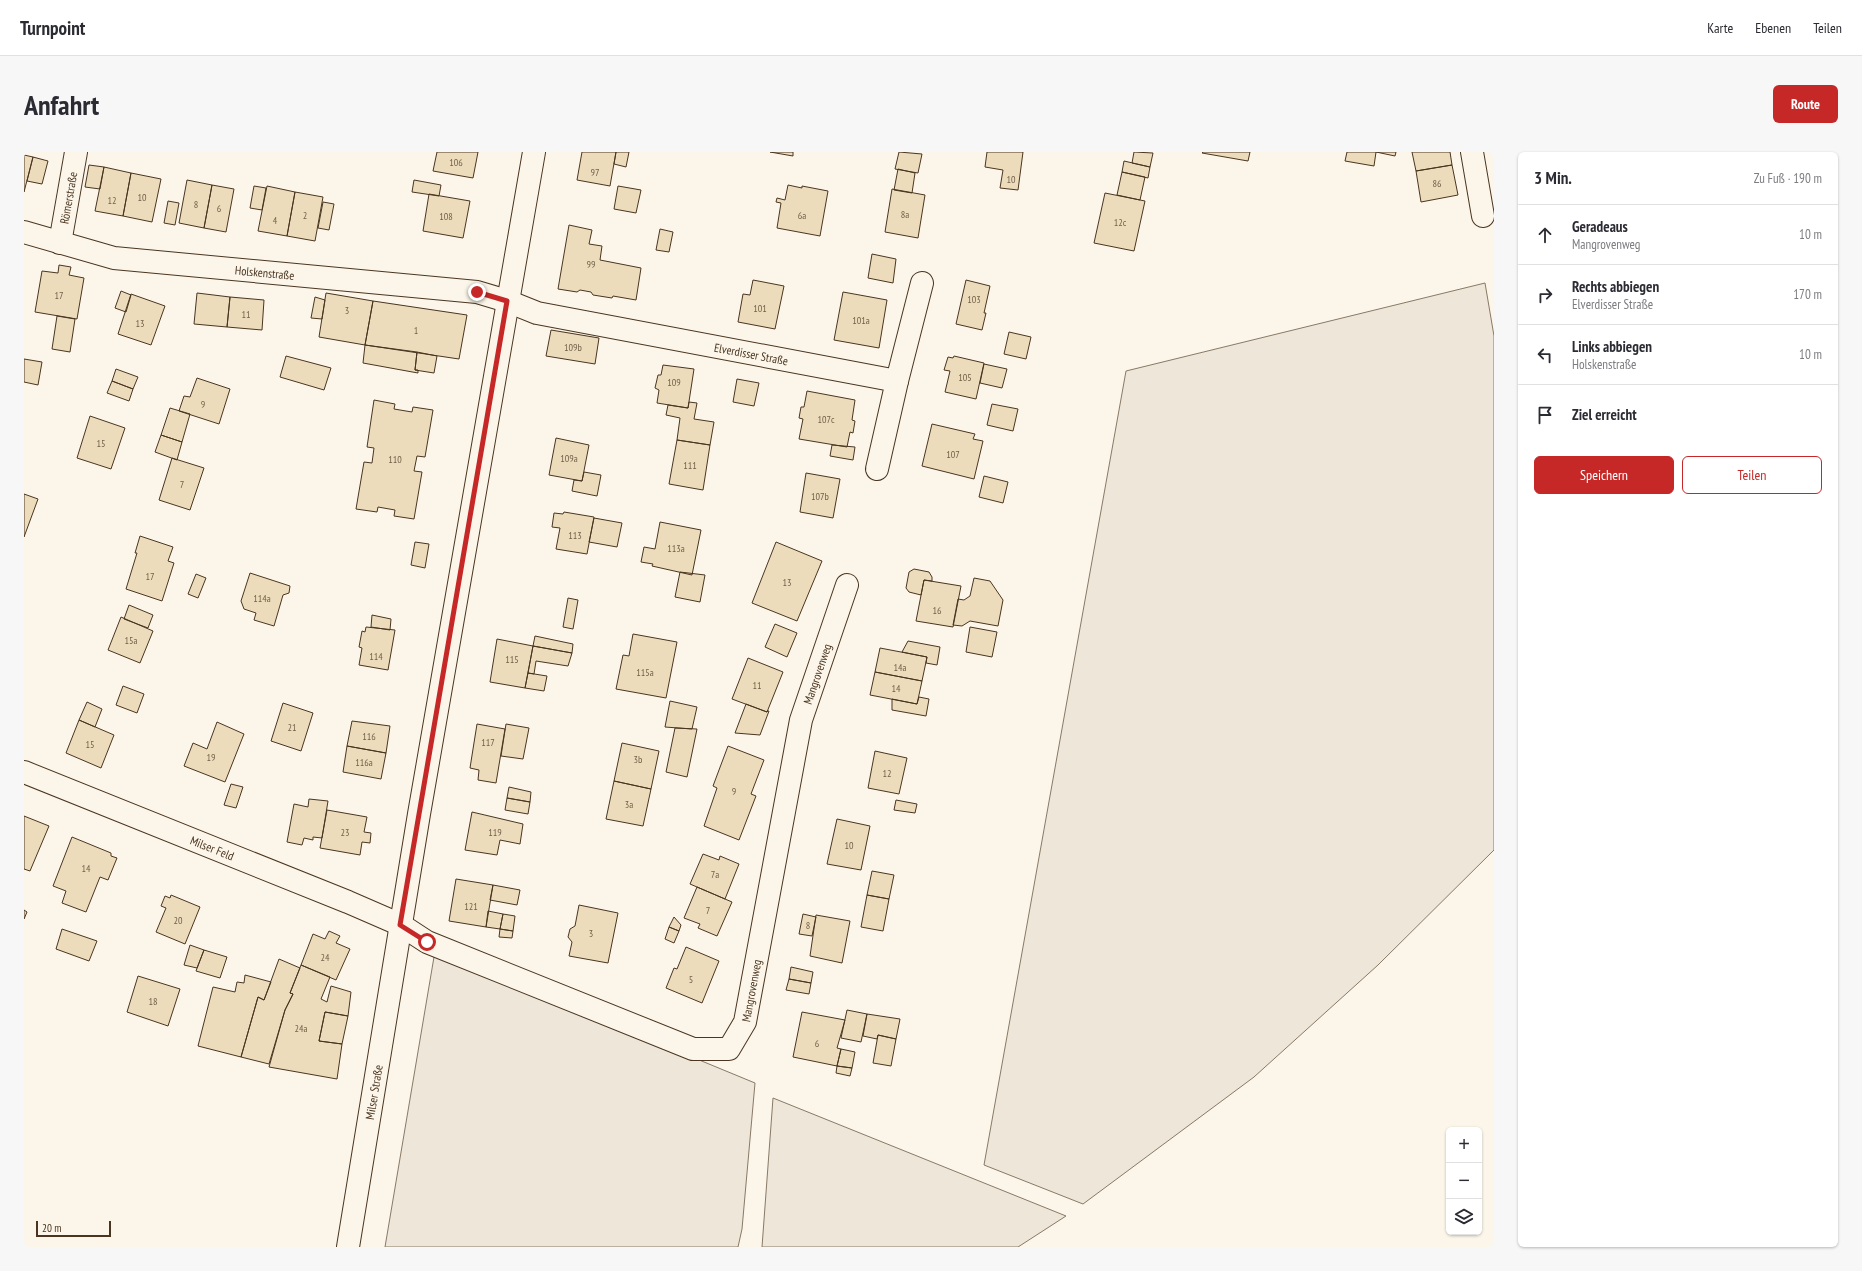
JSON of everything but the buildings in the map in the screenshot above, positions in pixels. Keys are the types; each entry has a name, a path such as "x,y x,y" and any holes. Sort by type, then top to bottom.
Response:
{"street":[{"name":"Römerstraße","path":"60,242 76,152"},
{"path":"400,931 507,301 534,152"},
{"path":"1472,152 1483,216"},
{"name":"Holskenstraße","path":"24,232 114,258 477,292 507,301"},
{"path":"877,470 897,381 922,283"},
{"name":"Elverdisser Straße","path":"507,301 536,313 897,381"},
{"name":"Mangrovenweg","path":"400,931 693,1049 729,1049 745,1022 801,720 846,585"},
{"name":"Milser Feld","path":"24,772 341,899 400,931"},
{"name":"Milser Straße","path":"348,1247 400,931"}],"shaded area":[{"path":"1485,283 1494,336 1494,850 1378,965 1254,1077 1083,1204 984,1165 1126,371"},
{"path":"435,951 755,1083 742,1229 738,1247 385,1247"},
{"path":"773,1098 1066,1216 1018,1247 762,1247"}],"route":[{"path":"427,942 400,925 507,301 477,292"}]}
